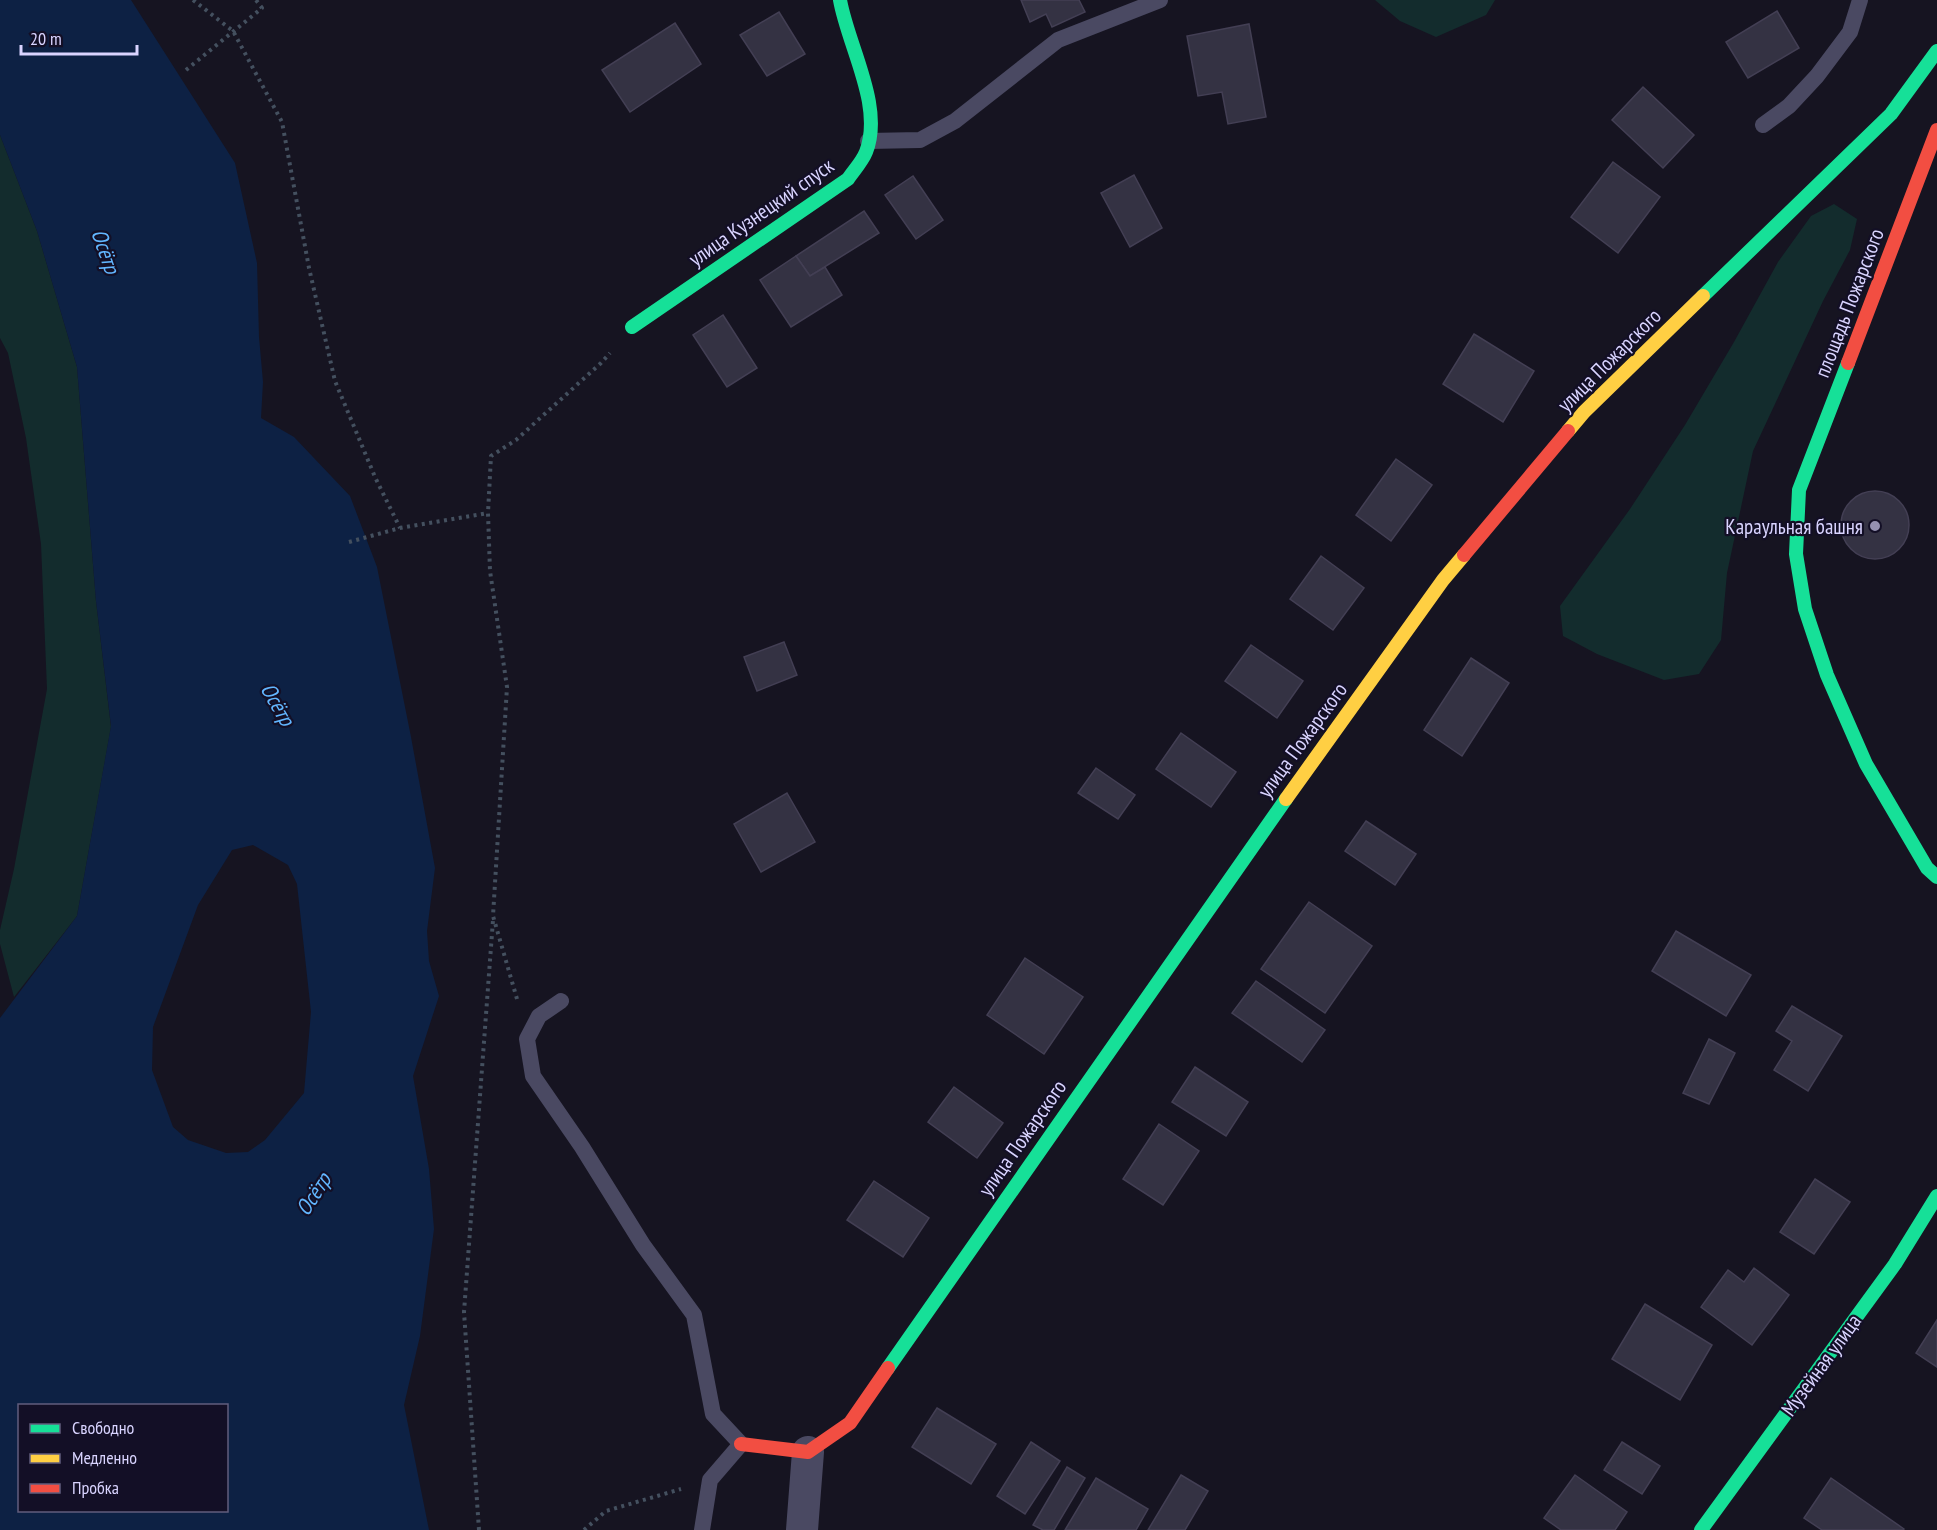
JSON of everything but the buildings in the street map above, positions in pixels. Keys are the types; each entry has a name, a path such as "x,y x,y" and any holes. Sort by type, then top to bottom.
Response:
{"street":[{"name":"улица Кузнецкий спуск","path":"632,327 848,179 867,150 872,123 866,90 838,2"},
{"name":"улица Пожарского","path":"808,1452 850,1423 1215,898 1443,580 1584,412 1891,114 1937,51"},
{"name":"площадь Пожарского","path":"1934,877 1866,764 1827,675 1805,609 1796,554 1799,490 1937,130"},
{"name":"Музейная улица","path":"1701,1530 1895,1264 1937,1196"},
{"path":"741,1444 808,1452 802,1530"}],"lane":[{"path":"868,141 920,141 955,122 1058,40 1160,0"},
{"path":"1763,125 1789,106 1817,76 1850,32 1860,0"},
{"path":"561,1001 539,1016 528,1039 533,1077 582,1147 643,1245 694,1315 713,1414 741,1444 710,1480 702,1530"}],"path":[{"path":"194,0 233,31 282,122 309,268 335,381 375,477 400,528"},
{"path":"186,70 262,8 256,0"},
{"path":"479,1530 464,1312 507,687 490,570 488,513 491,456 516,440 601,363 632,327"},
{"path":"349,542 400,528 488,513"},
{"path":"493,916 528,1039"},
{"path":"584,1530 606,1511 710,1480"}],"green space":[{"path":"1375,0 1495,0 1486,15 1436,37 1400,21"},
{"path":"0,135 37,231 77,367 96,601 111,727 77,916 14,997 0,944 0,930 14,869 47,689 41,544 26,438 8,353 0,338"},
{"path":"1834,204 1857,219 1850,250 1823,301 1753,451 1727,573 1721,640 1699,674 1664,680 1597,654 1563,636 1560,606 1630,509 1685,425 1778,262 1811,216"}],"water":[{"name":"Осётр","path":"0,0 131,0 235,163 257,263 263,382 261,418 294,437 350,496 377,567 411,737 435,868 427,931 429,961 439,996 413,1076 429,1169 434,1229 420,1336 404,1405 429,1530 0,1530 0,1018 77,916 111,726 96,601 77,367 37,231 0,135","holes":["253,845 288,865 297,884 311,1012 304,1093 265,1140 248,1152 226,1153 188,1140 173,1127 152,1070 153,1027 198,905 232,850"]}],"traffic: fast":[{"path":"632,327 848,179 862,159 870,134 871,115 863,76 840,0"},
{"path":"1703,296 1891,114 1937,51"},
{"path":"1848,363 1799,490 1796,554 1805,609 1827,675 1866,764 1927,868 1937,877"},
{"path":"888,1368 1286,799"},
{"path":"1701,1530 1895,1264 1937,1196"}],"traffic: slow":[{"path":"1568,431 1584,412 1703,296"},
{"path":"1286,799 1443,580 1464,555"}],"traffic: jam":[{"path":"1848,363 1937,130"},
{"path":"1464,555 1568,431"},
{"path":"741,1444 808,1452 850,1423 888,1368"}],"place":[{"name":"Караульная башня","path":"1875,526"}]}
